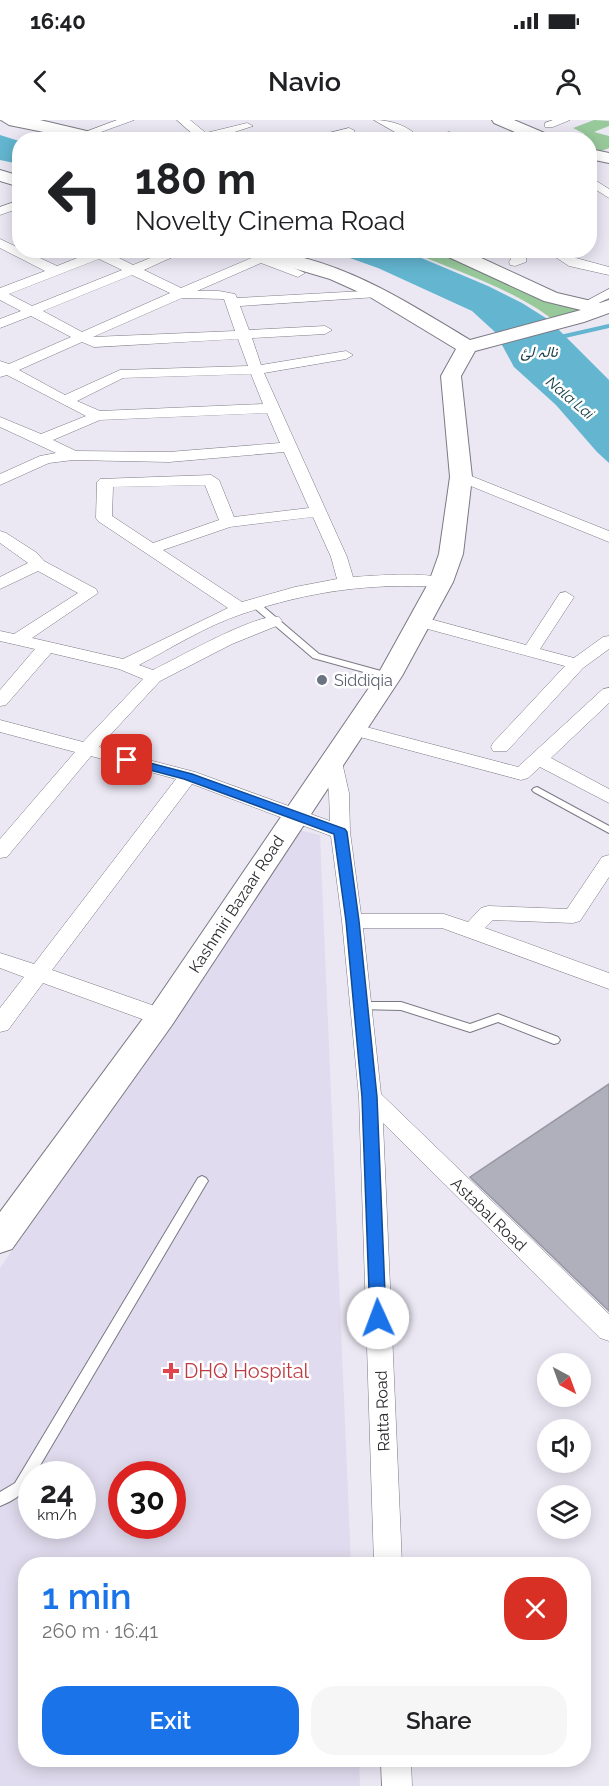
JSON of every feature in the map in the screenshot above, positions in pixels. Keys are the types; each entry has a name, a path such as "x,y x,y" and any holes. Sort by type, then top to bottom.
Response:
{"street":[{"path":"9,120 75,132"},
{"path":"92,132 128,120"},
{"path":"183,120 200,132"},
{"path":"380,120 406,132"},
{"path":"500,120 548,132 564,120"},
{"path":"228,132 247,126"},
{"path":"31,258 56,271"},
{"path":"0,294 90,258"},
{"path":"114,258 132,270 182,294 192,297 225,295 230,297 256,370 339,557 346,581"},
{"path":"0,324 162,258"},
{"path":"2,369 182,294 254,258"},
{"path":"266,258 298,273"},
{"path":"272,258 337,274 377,293 467,347 597,306"},
{"path":"466,258 551,297 597,306"},
{"path":"515,262 521,259 519,258"},
{"path":"566,258 574,263 609,271"},
{"path":"232,302 377,293"},
{"path":"0,294 94,343 325,330"},
{"name":"Kashmiri Bazaar Road","path":"0,1239 161,1017 351,729 389,676 441,582 451,554 461,477 450,376 467,347"},
{"path":"65,401 120,374 256,370 346,355"},
{"path":"2,369 98,416"},
{"path":"40,440 98,416 272,408"},
{"path":"0,421 73,455"},
{"path":"1,479 45,459 73,455 169,457 290,447"},
{"path":"199,454 228,522"},
{"path":"461,477 609,537"},
{"path":"210,480 105,482 104,518 151,549 248,606"},
{"path":"151,549 228,522 318,512"},
{"path":"0,536 31,556 38,564 90,593 8,638"},
{"path":"0,584 38,564"},
{"path":"125,665 211,621 282,595 346,581 400,579 441,582"},
{"path":"530,651 566,597"},
{"path":"0,852 86,750 154,677 226,640 273,621"},
{"path":"419,621 577,664"},
{"path":"8,638 125,665 154,677"},
{"path":"500,747 577,664 609,641"},
{"path":"0,701 47,647"},
{"path":"351,729 521,774 609,693"},
{"path":"0,726 188,776 340,832"},
{"name":"Ratta Road","path":"333,757 339,793 340,832 352,921 370,1097 388,1557"},
{"path":"539,759 609,797"},
{"path":"0,1024 188,776"},
{"path":"471,931 488,913 573,916 609,862"},
{"path":"352,921 444,921 609,981"},
{"path":"0,960 161,1017"},
{"name":"Astabal Road","path":"370,1097 609,1330"},
{"path":"396,1767 397,1786"}],"lane":[{"path":"248,606 273,621 316,656 389,676"},
{"path":"537,790 609,830"},
{"path":"361,1006 401,1006 470,1028 498,1018 554,1040"},
{"path":"0,1500 20,1487 202,1181"}],"shaded area":[{"name":"DHQ Hospital","path":"298,830 320,835 351,1557 18,1557 18,1767 359,1767 360,1786 0,1786 0,1268"}],"green space":[{"path":"594,120 609,121 609,126 594,132 581,132 573,128"},
{"path":"597,133 609,136 609,148 597,151"},
{"path":"426,258 462,258 586,309 552,319 502,289"}],"water":[{"path":"0,135 12,139 12,163 0,160"},
{"name":"نالہ لئ","path":"350,258 422,258 488,286 549,320 609,380 609,463 556,405 514,367 495,332 472,311 378,268"}],"building":[{"path":"609,1084 609,1311 470,1177"}],"waterway":[{"path":"556,338 609,326"}],"place":[{"name":"Siddiqia","path":"322,680"},
{"name":"DHQ Hospital","path":"171,1371"}],"route":[{"path":"127,760 188,776 340,832 352,921 370,1097 378,1318"}],"water label":[{"name":"Nala Lai","path":"570,398"}]}
